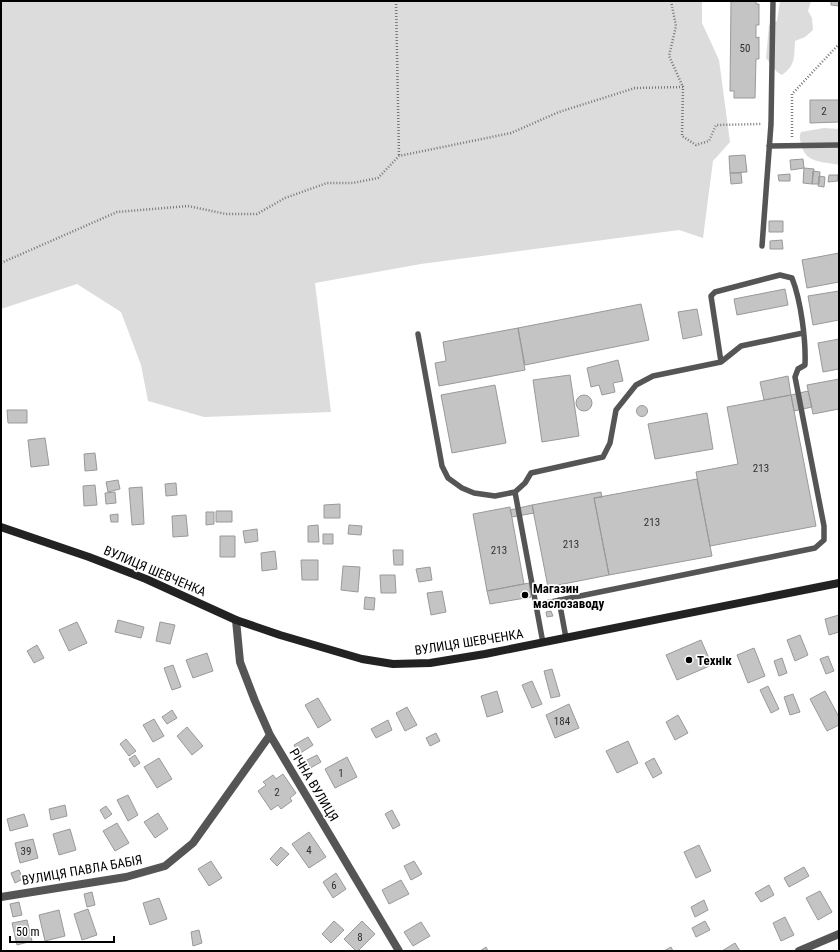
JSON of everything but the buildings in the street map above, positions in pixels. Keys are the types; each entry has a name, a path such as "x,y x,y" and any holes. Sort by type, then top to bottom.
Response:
{"street":[{"name":"ВУЛИЦЯ ШЕВЧЕНКА","path":"1,527 89,557 146,579 236,620 362,659 393,664 430,663 542,643 839,583"},
{"name":"РІЧНА ВУЛИЦЯ","path":"236,620 240,662 270,735 399,951"},
{"name":"ВУЛИЦЯ ПАВЛА БАБІЯ","path":"1,896 126,877 165,866 193,843 270,735"},
{"path":"799,951 839,934"}],"lane":[{"path":"762,246 771,124 773,1"},
{"path":"769,146 839,145"},
{"path":"536,605 815,548 824,540 824,526 795,378 798,369 805,365 806,350 797,292 792,278 780,275 716,292 711,296 721,362"},
{"path":"418,334 442,466 448,478 474,493 495,496 515,492 525,484 531,473 603,457 610,443 616,410 636,385 653,376 721,362 741,346 803,333"},
{"path":"515,492 542,643"},
{"path":"559,600 566,638"}],"path":[{"path":"396,1 399,156"},
{"path":"671,1 676,26 669,56 683,87 682,136 696,145 709,140 716,125 771,124"},
{"path":"793,145 792,94 839,44"},
{"path":"1,263 117,212 188,206 226,214 257,214 285,198 327,183 353,183 378,178 399,156 511,133 559,112 635,88 683,87"}],"shaded area":[{"path":"1,1 702,1 702,23 719,60 730,142 713,161 703,238 679,230 421,264 315,283 331,412 204,417 148,401 141,365 121,312 77,284 1,309"},
{"path":"780,1 811,1 808,11 812,18 813,30 805,37 795,41 792,64 790,68 782,75 777,72 766,58 769,25 777,21"},
{"path":"824,128 839,129 839,165 821,162 811,158 803,150 800,139 801,132"}],"place":[{"name":"Магазин маслозаводу","path":"525,595"},
{"name":"Технік","path":"689,660"}]}
